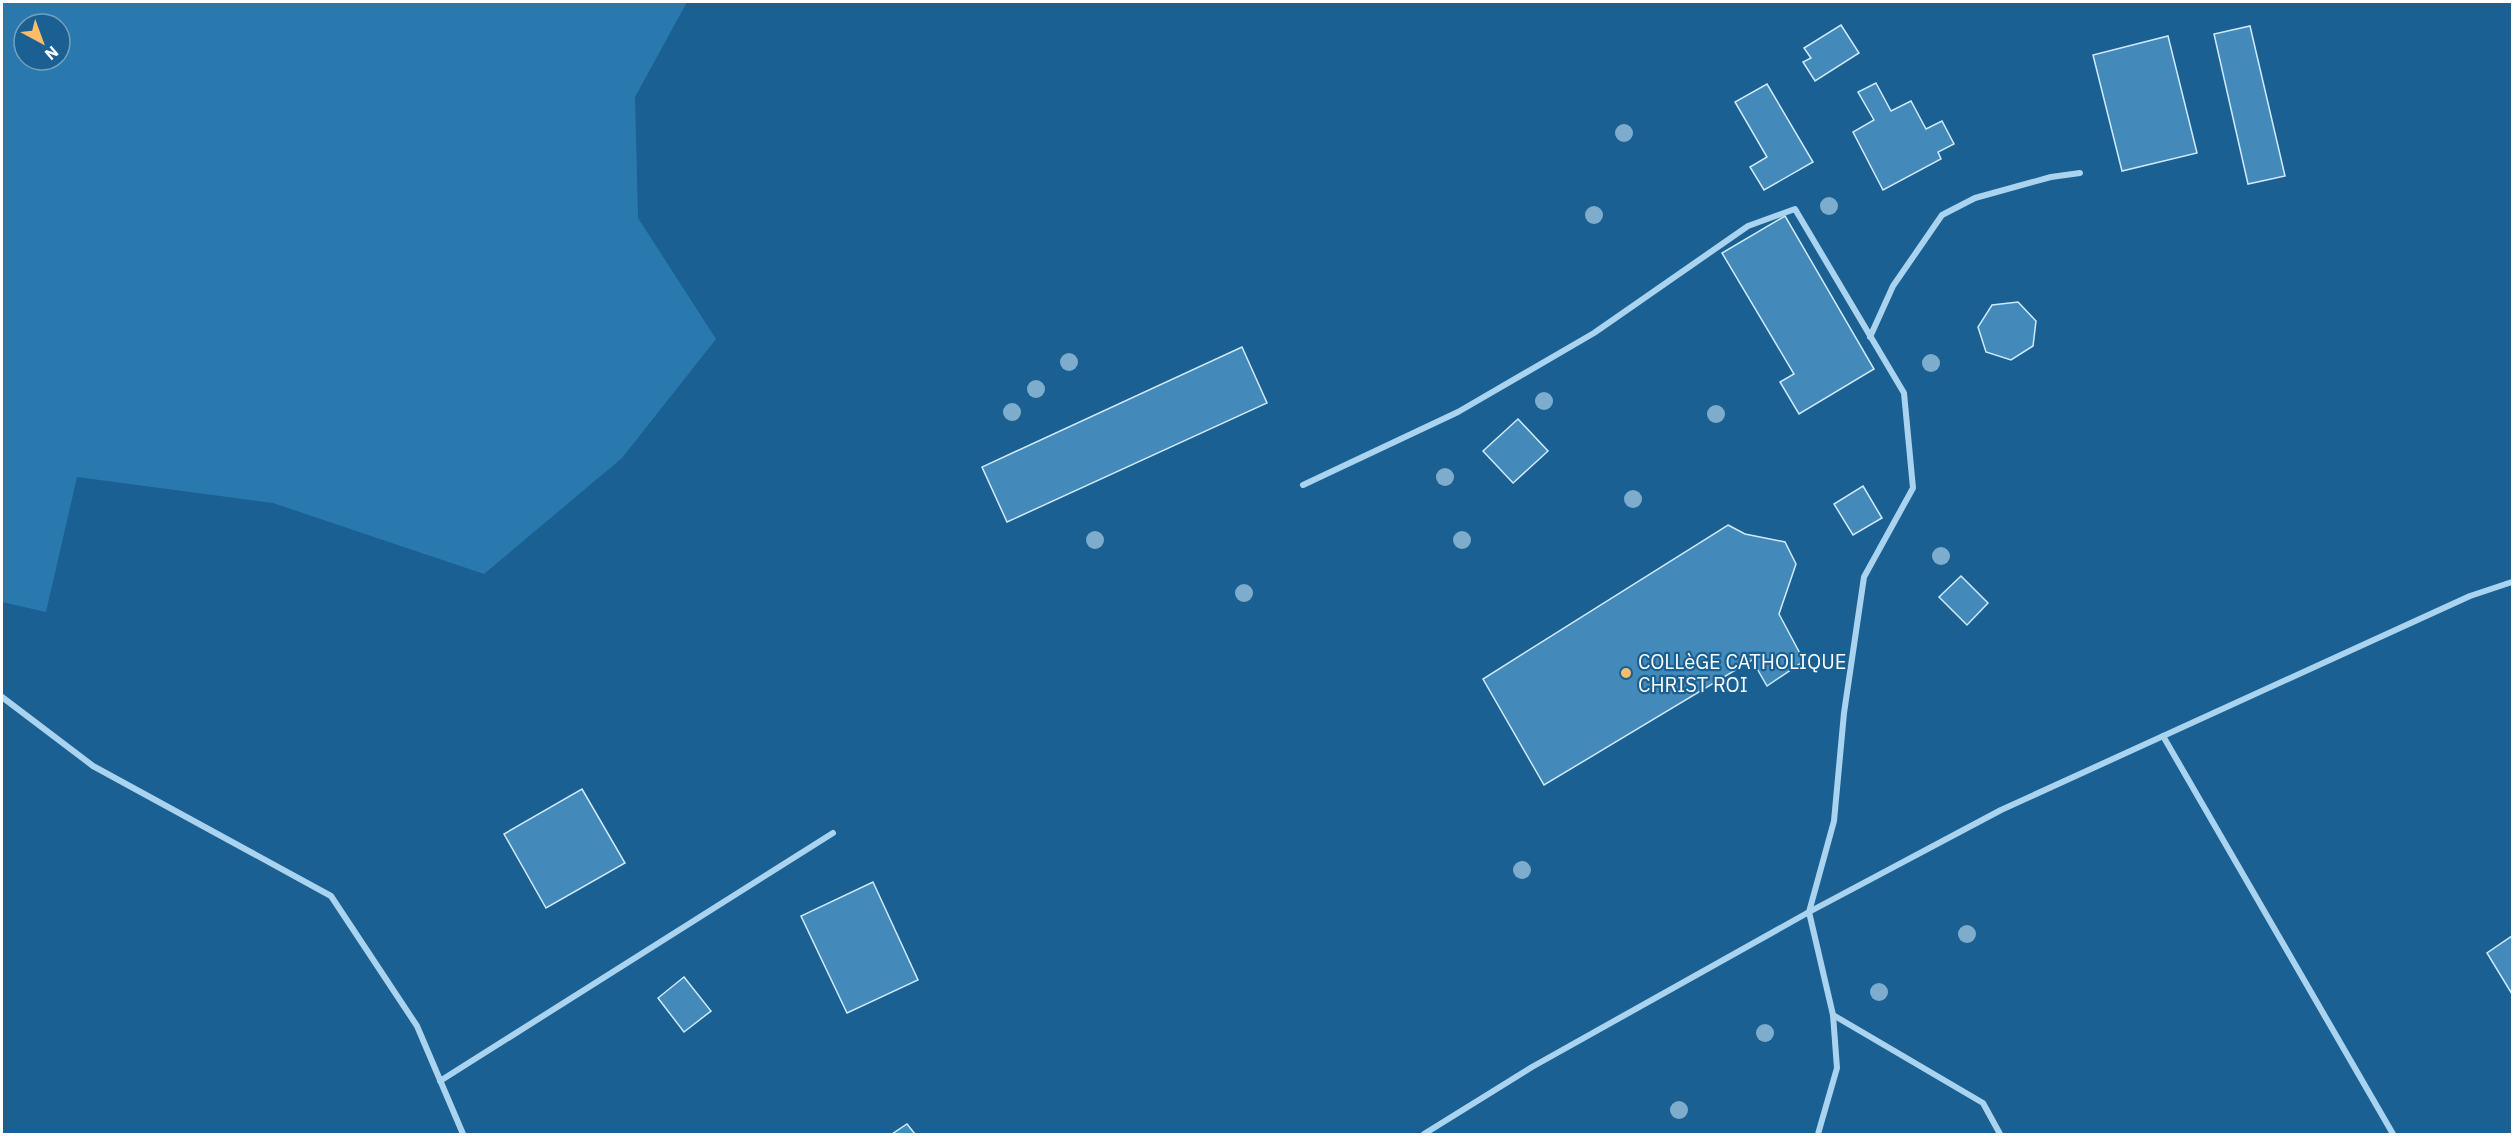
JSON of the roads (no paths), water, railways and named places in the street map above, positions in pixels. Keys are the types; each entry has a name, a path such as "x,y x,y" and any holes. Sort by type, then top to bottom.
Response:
{"street":[{"path":"1870,337 1893,286 1942,215 1975,198 2051,177 2080,173"},
{"path":"1303,485 1458,412 1594,333 1748,226 1795,209 1904,393 1913,488 1864,577 1844,712 1834,821 1809,912 1833,1014 1837,1068 1818,1134"},
{"path":"1424,1134 1532,1067 1809,912 2001,810 2470,596 2512,582"},
{"path":"2,697 93,766 331,896 417,1026 463,1134"},
{"path":"2163,736 2393,1134"},
{"path":"440,1081 833,833"},
{"path":"1833,1014 1983,1103 2000,1134"}],"place":[{"name":"COLLèGE CATHOLIQUE CHRIST ROI","path":"1626,673"}]}
